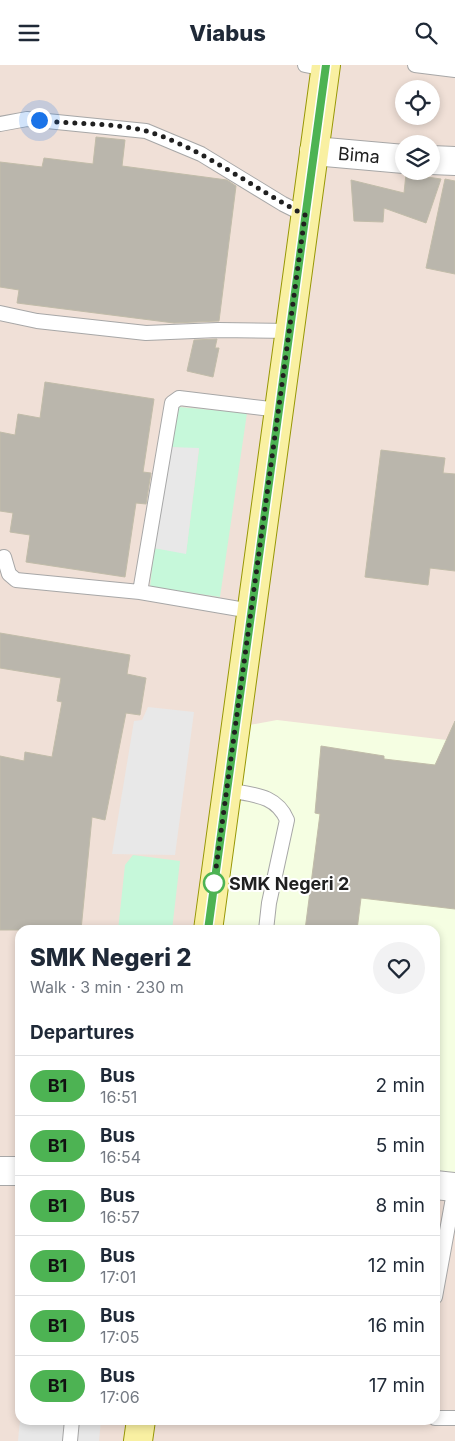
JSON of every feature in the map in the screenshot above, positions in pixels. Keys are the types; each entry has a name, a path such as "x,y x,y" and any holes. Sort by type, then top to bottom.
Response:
{"main road":[{"path":"209,925 314,151 319,66"},
{"path":"138,1441 140,1425"}],"street":[{"name":"Bima","path":"314,151 395,158"},
{"path":"440,160 455,161"},
{"path":"0,1171 15,1171"},
{"path":"440,1186 455,1187"}],"lane":[{"path":"415,65 455,70"},
{"path":"0,125 10,121 26,119 146,131 200,154 283,204 305,215"},
{"path":"0,313 37,321 146,333 218,330 290,331"},
{"path":"140,592 172,403 179,398 279,410"},
{"path":"4,557 9,573 16,580 140,592 251,611"},
{"path":"227,791 265,798 282,807 287,820 269,903 267,925"},
{"path":"440,1270 455,1187"},
{"path":"440,1418 455,1419"},
{"path":"70,1441 72,1425"}],"shaded area":[{"path":"0,65 455,65 455,1441 0,1441"},
{"path":"179,407 247,413 220,597 150,587 154,548 186,553 199,449 168,447"},
{"path":"168,447 199,448 186,554 154,548"},
{"path":"148,707 194,712 175,855 112,854 134,721 142,720"},
{"path":"277,720 455,741 455,1187 440,1186 440,925 216,925 239,727"},
{"path":"133,855 180,861 173,925 119,925 125,865"},
{"path":"20,1425 101,1425 99,1441 18,1441"}],"building":[{"path":"96,137 125,140 122,166 227,180 236,186 219,321 174,323 17,303 19,290 0,287 0,162 42,167 44,158 93,164"},
{"path":"441,179 426,223 384,208 383,222 354,221 351,180 404,193 405,180"},
{"path":"445,179 455,181 455,274 426,268"},
{"path":"217,339 215,348 219,348 213,377 187,371 194,340"},
{"path":"45,382 154,399 143,472 151,473 146,504 136,503 125,577 26,562 30,535 10,532 13,513 0,511 0,432 15,435 18,414 40,418"},
{"path":"381,450 445,458 443,473 455,474 455,571 430,568 428,585 365,577"},
{"path":"0,633 130,655 127,674 146,678 140,715 126,713 105,820 92,817 81,925 15,925 15,930 0,930 0,756 24,761 25,752 52,757 62,702 57,701 61,678 0,668"},
{"path":"455,721 455,909 361,898 358,925 306,925 320,814 315,813 321,746 384,756 384,759 435,765"}],"bus line":[{"name":"B1","path":"209,925 326,65"}],"place":[{"name":"SMK Negeri 2","path":"214,883"}],"route":[{"path":"39,120 146,131 200,154 283,204 305,215 214,883"}]}
